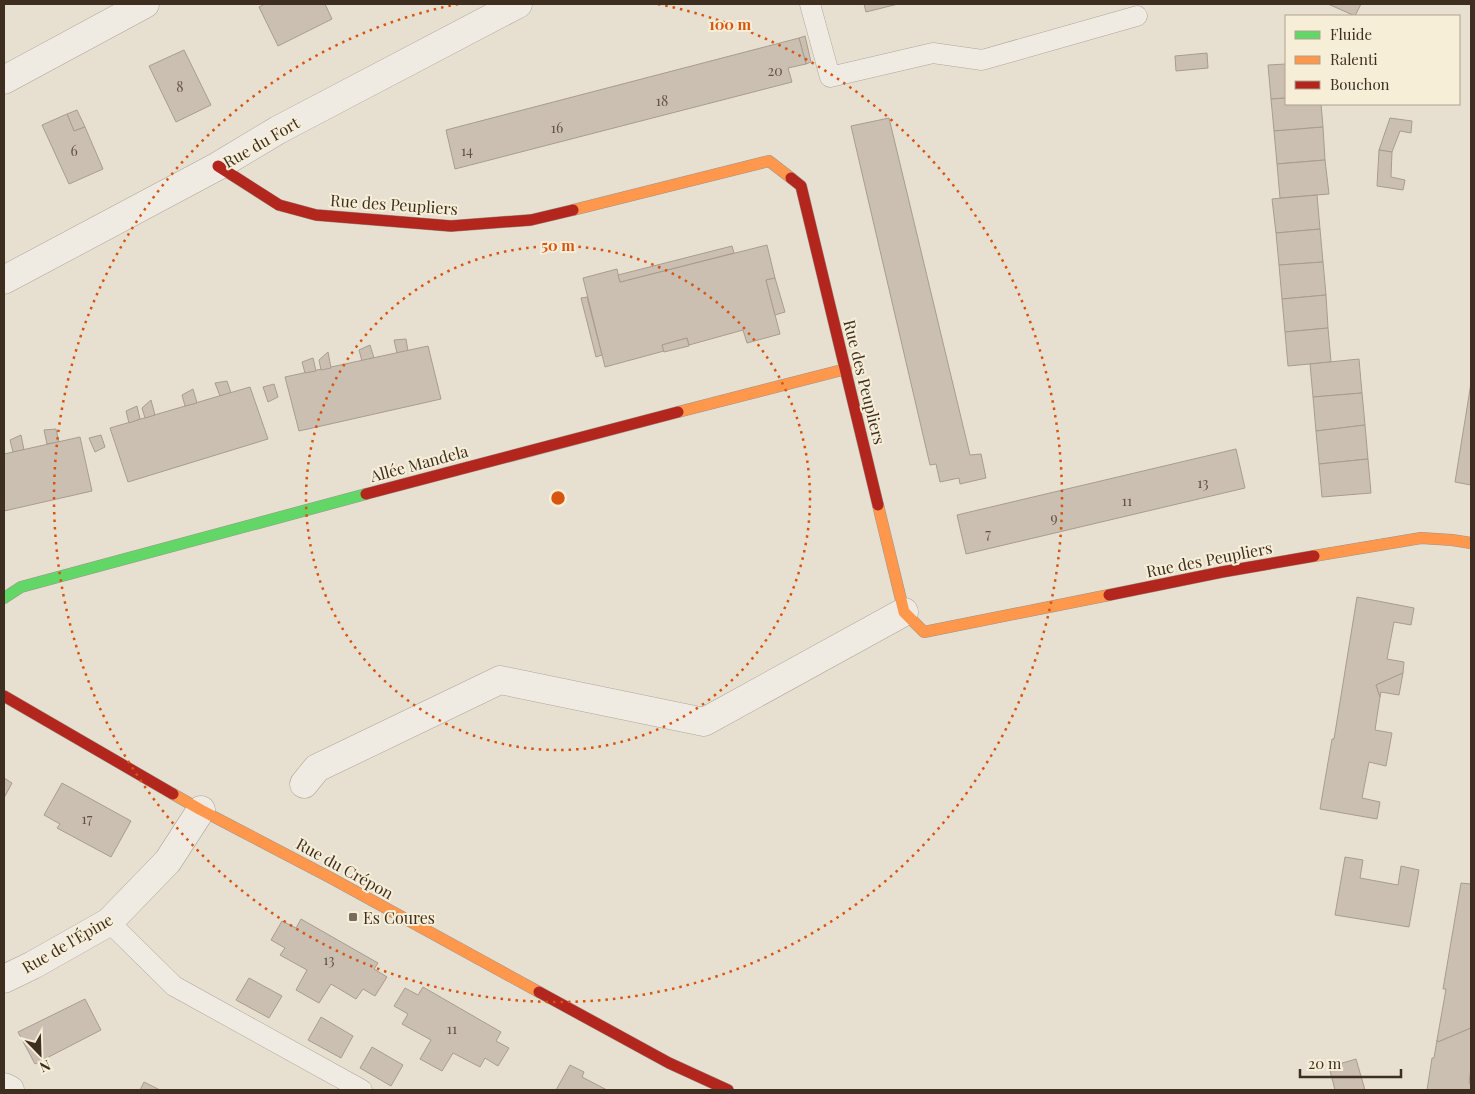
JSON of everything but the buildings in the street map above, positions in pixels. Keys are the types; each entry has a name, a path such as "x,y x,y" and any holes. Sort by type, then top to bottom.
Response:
{"street":[{"path":"4,80 145,4"},
{"name":"Rue du Fort","path":"4,280 218,166 278,130 518,4"},
{"name":"Rue des Peupliers","path":"218,166 280,205 316,215 451,226 531,220 769,161 801,186 904,612 924,632 1222,572 1420,538 1471,543"},
{"name":"Allée Mandela","path":"4,598 21,587 468,466 846,369"},
{"path":"304,784 317,768 500,680 704,722 904,612"},
{"name":"Rue du Crépon","path":"4,696 201,810 331,878 669,1063 728,1090"},
{"name":"Rue de l'Épine","path":"4,979 109,922 168,862 201,810"},
{"path":"4,1087 10,1090"}],"lane":[{"path":"810,4 830,77 933,53 982,60 1137,16"},
{"path":"109,922 174,986 362,1090"}],"traffic: fast":[{"path":"4,598 21,587 366,494"}],"traffic: slow":[{"path":"573,210 769,161 791,178"},
{"path":"678,412 846,369"},
{"path":"878,505 904,612 924,632 1109,595"},
{"path":"1314,556 1421,538 1471,543"},
{"path":"173,794 539,992"}],"traffic: jam":[{"path":"218,166 279,205 316,215 451,226 531,220 573,210"},
{"path":"791,178 801,186 878,505"},
{"path":"366,494 678,412"},
{"path":"1109,595 1314,556"},
{"path":"4,696 173,794"},
{"path":"539,992 669,1063 728,1090"}],"place":[{"name":"Es Coures","path":"353,917"}]}
